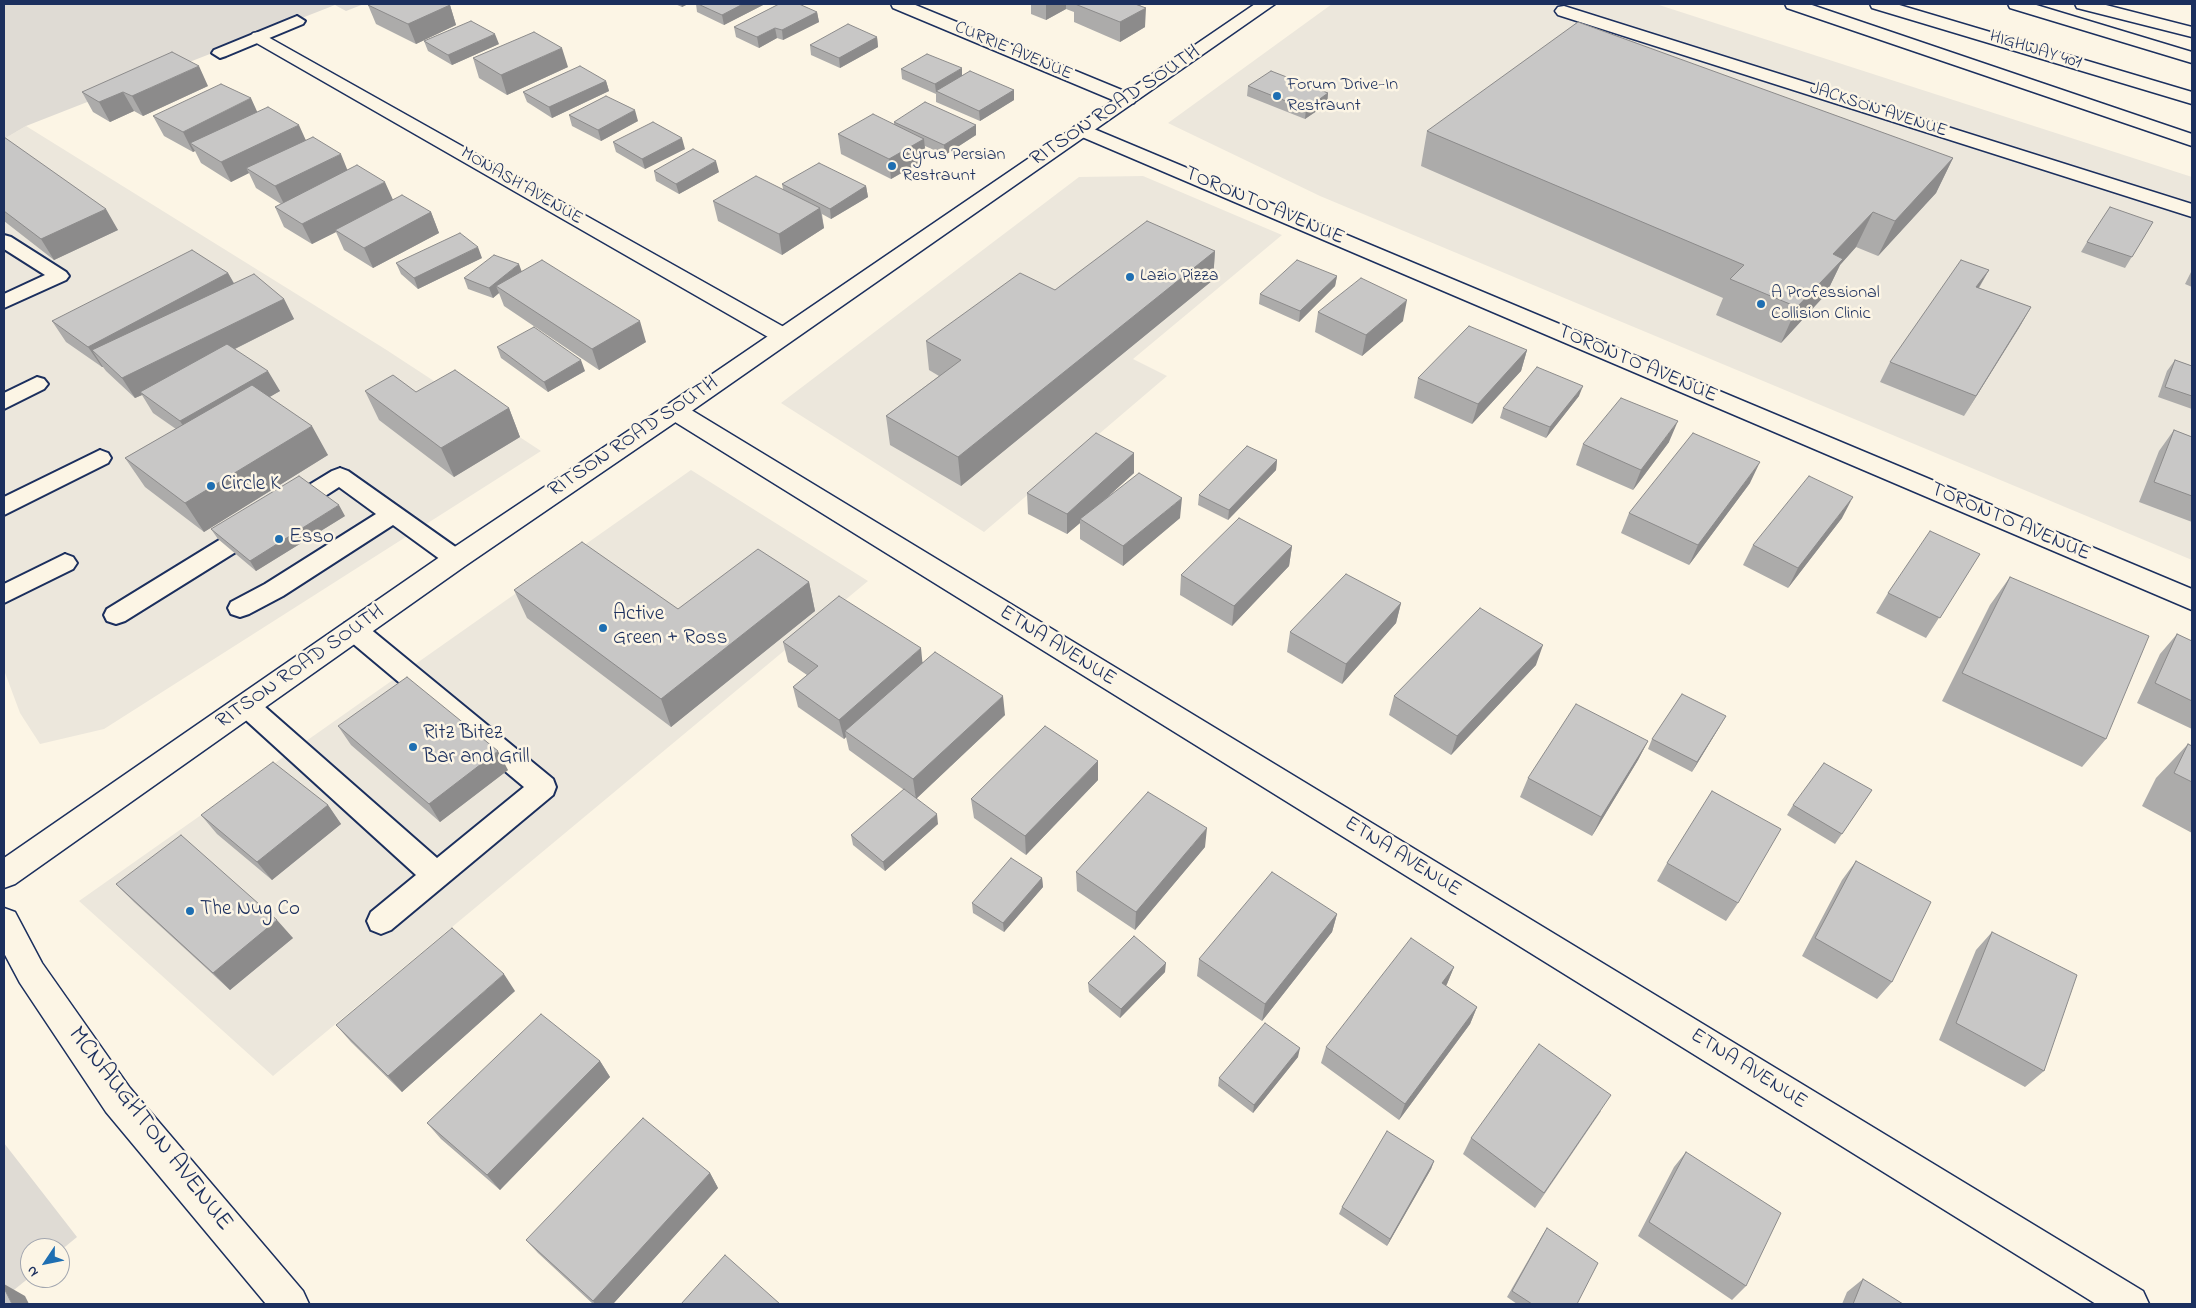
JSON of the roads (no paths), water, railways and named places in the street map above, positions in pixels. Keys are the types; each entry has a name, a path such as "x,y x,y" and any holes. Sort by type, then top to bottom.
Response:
{"main road":[{"name":"CURRIE AVENUE","path":"899,4 1127,99"},
{"name":"RITSON ROAD SOUTH","path":"4,875 456,559 675,411 1266,4"},
{"path":"1793,4 2192,140"},
{"name":"HIGHWAY 401","path":"1878,4 2192,98"},
{"name":"HIGHWAY 401","path":"2016,4 2192,58"},
{"path":"2083,4 2192,32"},
{"name":"JACKSON AVENUE","path":"1564,10 2192,211"},
{"name":"MONASH AVENUE","path":"259,37 783,336"},
{"name":"TORONTO AVENUE","path":"1082,130 2192,600"},
{"name":"ETNA AVENUE","path":"675,411 2130,1304"},
{"name":"MCNAUGHTON AVENUE","path":"4,922 31,973 118,1100 290,1304"}],"lane":[{"path":"220,54 297,21"},
{"path":"4,241 59,276 4,302"},
{"path":"4,402 37,384"},
{"path":"4,507 100,458"},
{"path":"116,615 340,476 456,559"},
{"path":"240,608 274,590 393,514"},
{"path":"4,594 65,563"},
{"path":"354,630 543,787 381,921"},
{"path":"247,706 436,875"}],"place":[{"name":"Forum Drive-In Restraunt","path":"1277,96"},
{"name":"Cyrus Persian Restraunt","path":"892,166"},
{"name":"Lazio Pizza","path":"1130,277"},
{"name":"A Professional Collision Clinic","path":"1761,304"},
{"name":"Circle K","path":"211,486"},
{"name":"Esso","path":"279,539"},
{"name":"Active Green + Ross","path":"603,628"},
{"name":"Ritz Bitez Bar and Grill","path":"413,747"},
{"name":"The Nug Co","path":"190,911"}]}
